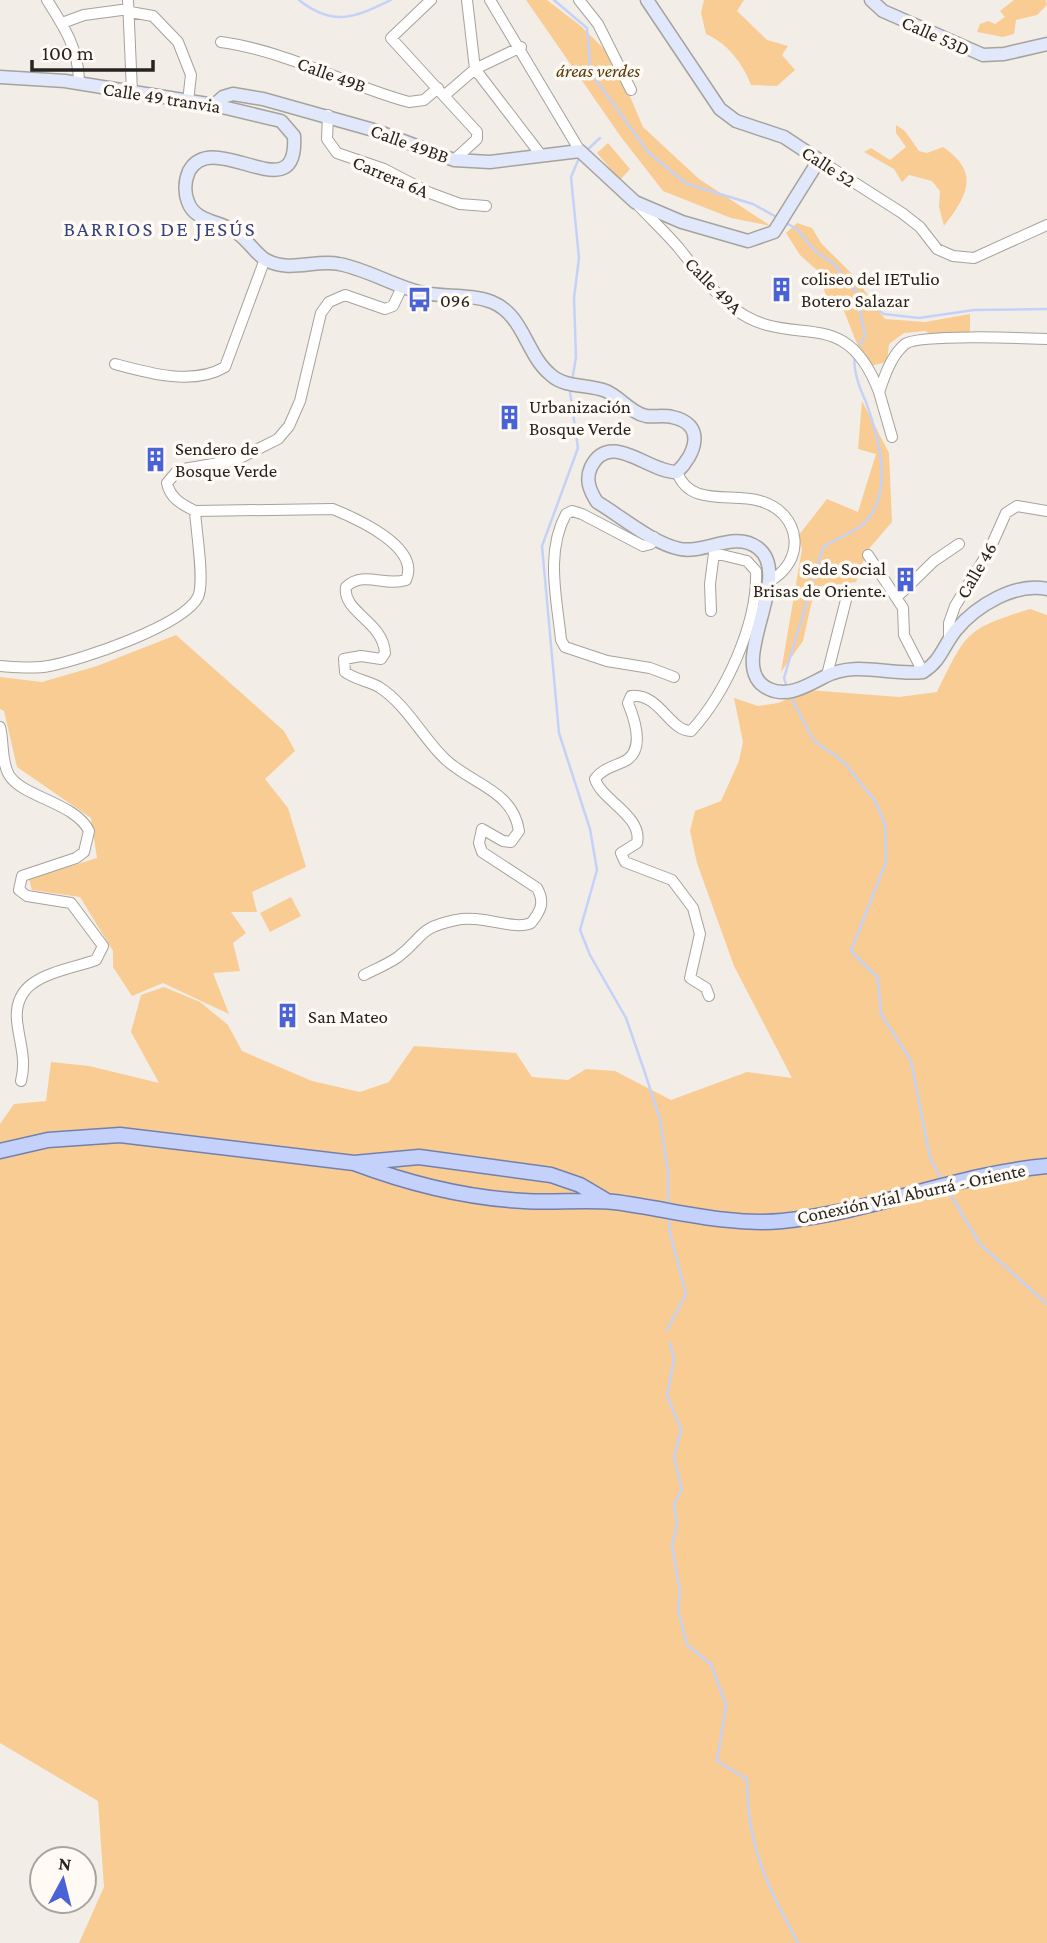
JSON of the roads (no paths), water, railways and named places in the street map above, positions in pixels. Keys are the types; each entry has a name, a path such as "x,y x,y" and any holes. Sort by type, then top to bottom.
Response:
{"main road":[{"name":"Calle 52","path":"647,0 720,109 736,121 784,137 819,160"},
{"name":"Calle 53D","path":"871,0 883,11 983,55 1004,54 1047,44"},
{"name":"Calle 49 tranvia","path":"0,77 43,78 79,83 214,105 281,121 294,136 292,157 284,165 263,171 214,156 196,162 190,169 185,187 192,209 202,218 242,235 265,260"},
{"name":"Calle 49BB","path":"214,105 223,97 233,94 328,116 454,160 490,162 583,153"},
{"path":"583,153 635,202 682,222 748,241 774,232 819,160"},
{"path":"265,260 294,267 342,264 402,287 495,304 510,316 543,368 553,377 609,392 645,416 673,417 686,423 694,430 696,440 693,452 677,472 665,472 624,451 611,450 596,458 587,480 597,502 654,537 682,550 714,549 745,542 758,548 767,559 768,582 752,662 754,677 763,687 790,691 848,667 923,672 940,659 949,640 969,616 1025,588 1047,589"},
{"name":"Conexión Vial Aburrá - Oriente","path":"0,1151 48,1140 84,1136 163,1139 352,1162 408,1157 563,1179 612,1202"},
{"path":"391,1159 396,1178 406,1174 408,1157"},
{"name":"Conexión Vial Aburrá - Oriente","path":"352,1162 396,1178 523,1201 612,1202 727,1220 781,1221 843,1212 969,1179 1047,1166"},
{"path":"563,1179 563,1201"},
{"path":"563,1201 580,1185"}],"street":[{"path":"47,0 62,23 79,61 79,83"},
{"path":"431,0 391,38 477,132 477,139 454,160"},
{"path":"467,0 475,69 541,155"},
{"path":"579,0 598,23 631,90"},
{"path":"492,1 583,153"},
{"path":"62,23 84,15 129,7 153,16 178,42 191,75 188,101"},
{"path":"129,7 132,92"},
{"name":"Calle 49B","path":"221,42 246,45 295,60 410,102 424,100 475,69 521,47"},
{"name":"Carrera 6A","path":"328,116 327,139 337,153 384,169 460,204 486,206"},
{"name":"Calle 52","path":"819,160 902,213 919,227 937,249 953,256 974,258 1047,225"},
{"name":"Calle 49A","path":"635,202 709,285 732,307 755,323 777,330 821,332 838,337 853,349 872,373 892,437"},
{"path":"115,364 168,376 203,374 225,367 265,260"},
{"path":"365,975 396,959 419,933 438,924 480,917 518,925 531,923 541,907 542,897 537,888 482,852 479,842 482,829 503,841 511,842 519,831 517,821 504,799 442,757 410,716 380,688 345,672 344,659 350,656 381,659 385,653 380,633 347,600 346,587 353,580 366,578 397,583 406,580 409,573 407,559 400,548 351,516 333,509 195,511 169,492 167,483 170,476 195,466 236,460 278,439 289,426 300,401 320,317 329,302 345,295 384,309 393,306 402,287"},
{"path":"879,392 897,352 908,342 965,337 1047,338"},
{"path":"677,472 690,490 721,498 760,501 776,509 789,524 795,536 790,564 783,575 768,582"},
{"name":"Calle 46","path":"949,640 949,622 955,606 989,551 1006,513 1017,506 1047,511"},
{"path":"0,666 46,667 109,649 178,618 198,597 200,584 195,511"},
{"path":"654,537 650,544 643,546 582,514 566,514 555,541 553,565 561,640 565,647 583,654 674,677"},
{"path":"897,597 934,561 959,544"},
{"path":"709,996 706,988 690,978 696,962 700,934 693,908 672,880 625,862 621,853 637,843 638,834 632,823 595,781 598,774 627,760 635,751 636,729 630,707 631,696 643,696 666,712 676,725 687,732 699,721 729,673 755,601 756,571 751,563 714,549 710,584 711,611"},
{"path":"868,555 906,615 904,635 923,672"},
{"path":"827,675 847,596"},
{"path":"0,727 6,769 13,780 81,819 89,831 85,852 76,858 22,876 19,890 27,896 71,903 103,946 96,960 34,981 20,994 16,1020 24,1049 21,1081"}],"waterway":[{"path":"299,0 333,17 355,15 391,0"},
{"path":"554,0 587,28 591,73 648,152 687,184 753,204 778,218"},
{"path":"585,152 600,138"},
{"path":"572,381 576,357 574,298 579,258 571,177 580,156"},
{"path":"784,222 797,229 815,251 834,264 856,292 884,314 919,318 974,310 1047,309"},
{"path":"856,292 865,335 858,349"},
{"path":"787,688 784,678 823,547 865,522 876,505 880,491 882,476 879,445 857,379 855,355"},
{"path":"570,392 578,448 542,546 559,733 590,829 597,870 580,930 590,955 626,1018 660,1119 668,1173 668,1205"},
{"path":"789,694 814,741 843,761 875,801 885,824 886,862 851,951 878,978 881,1014 911,1061 930,1158 942,1180"},
{"path":"947,1189 980,1244 1047,1304"},
{"path":"667,1330 686,1294 670,1233 669,1215"},
{"path":"670,1343 674,1359 667,1396 681,1429 674,1457 682,1490 674,1504 677,1525 672,1546 680,1592 678,1610 687,1645 711,1664 726,1705 717,1761 747,1779 751,1825 761,1865 798,1943"}],"place":[{"name":"coliseo del IETulio Botero Salazar","path":"781,289"},
{"name":"096","path":"420,300"},
{"name":"Urbanización Bosque Verde","path":"509,417"},
{"name":"Sendero de Bosque Verde","path":"155,459"},
{"name":"Sede Social Brisas de Oriente.","path":"906,579"},
{"name":"San Mateo","path":"288,1016"}],"district":[{"name":"BARRIOS DE JESÚS","path":"160,229"}],"park label":[{"name":"áreas verdes","path":"598,70"}]}
